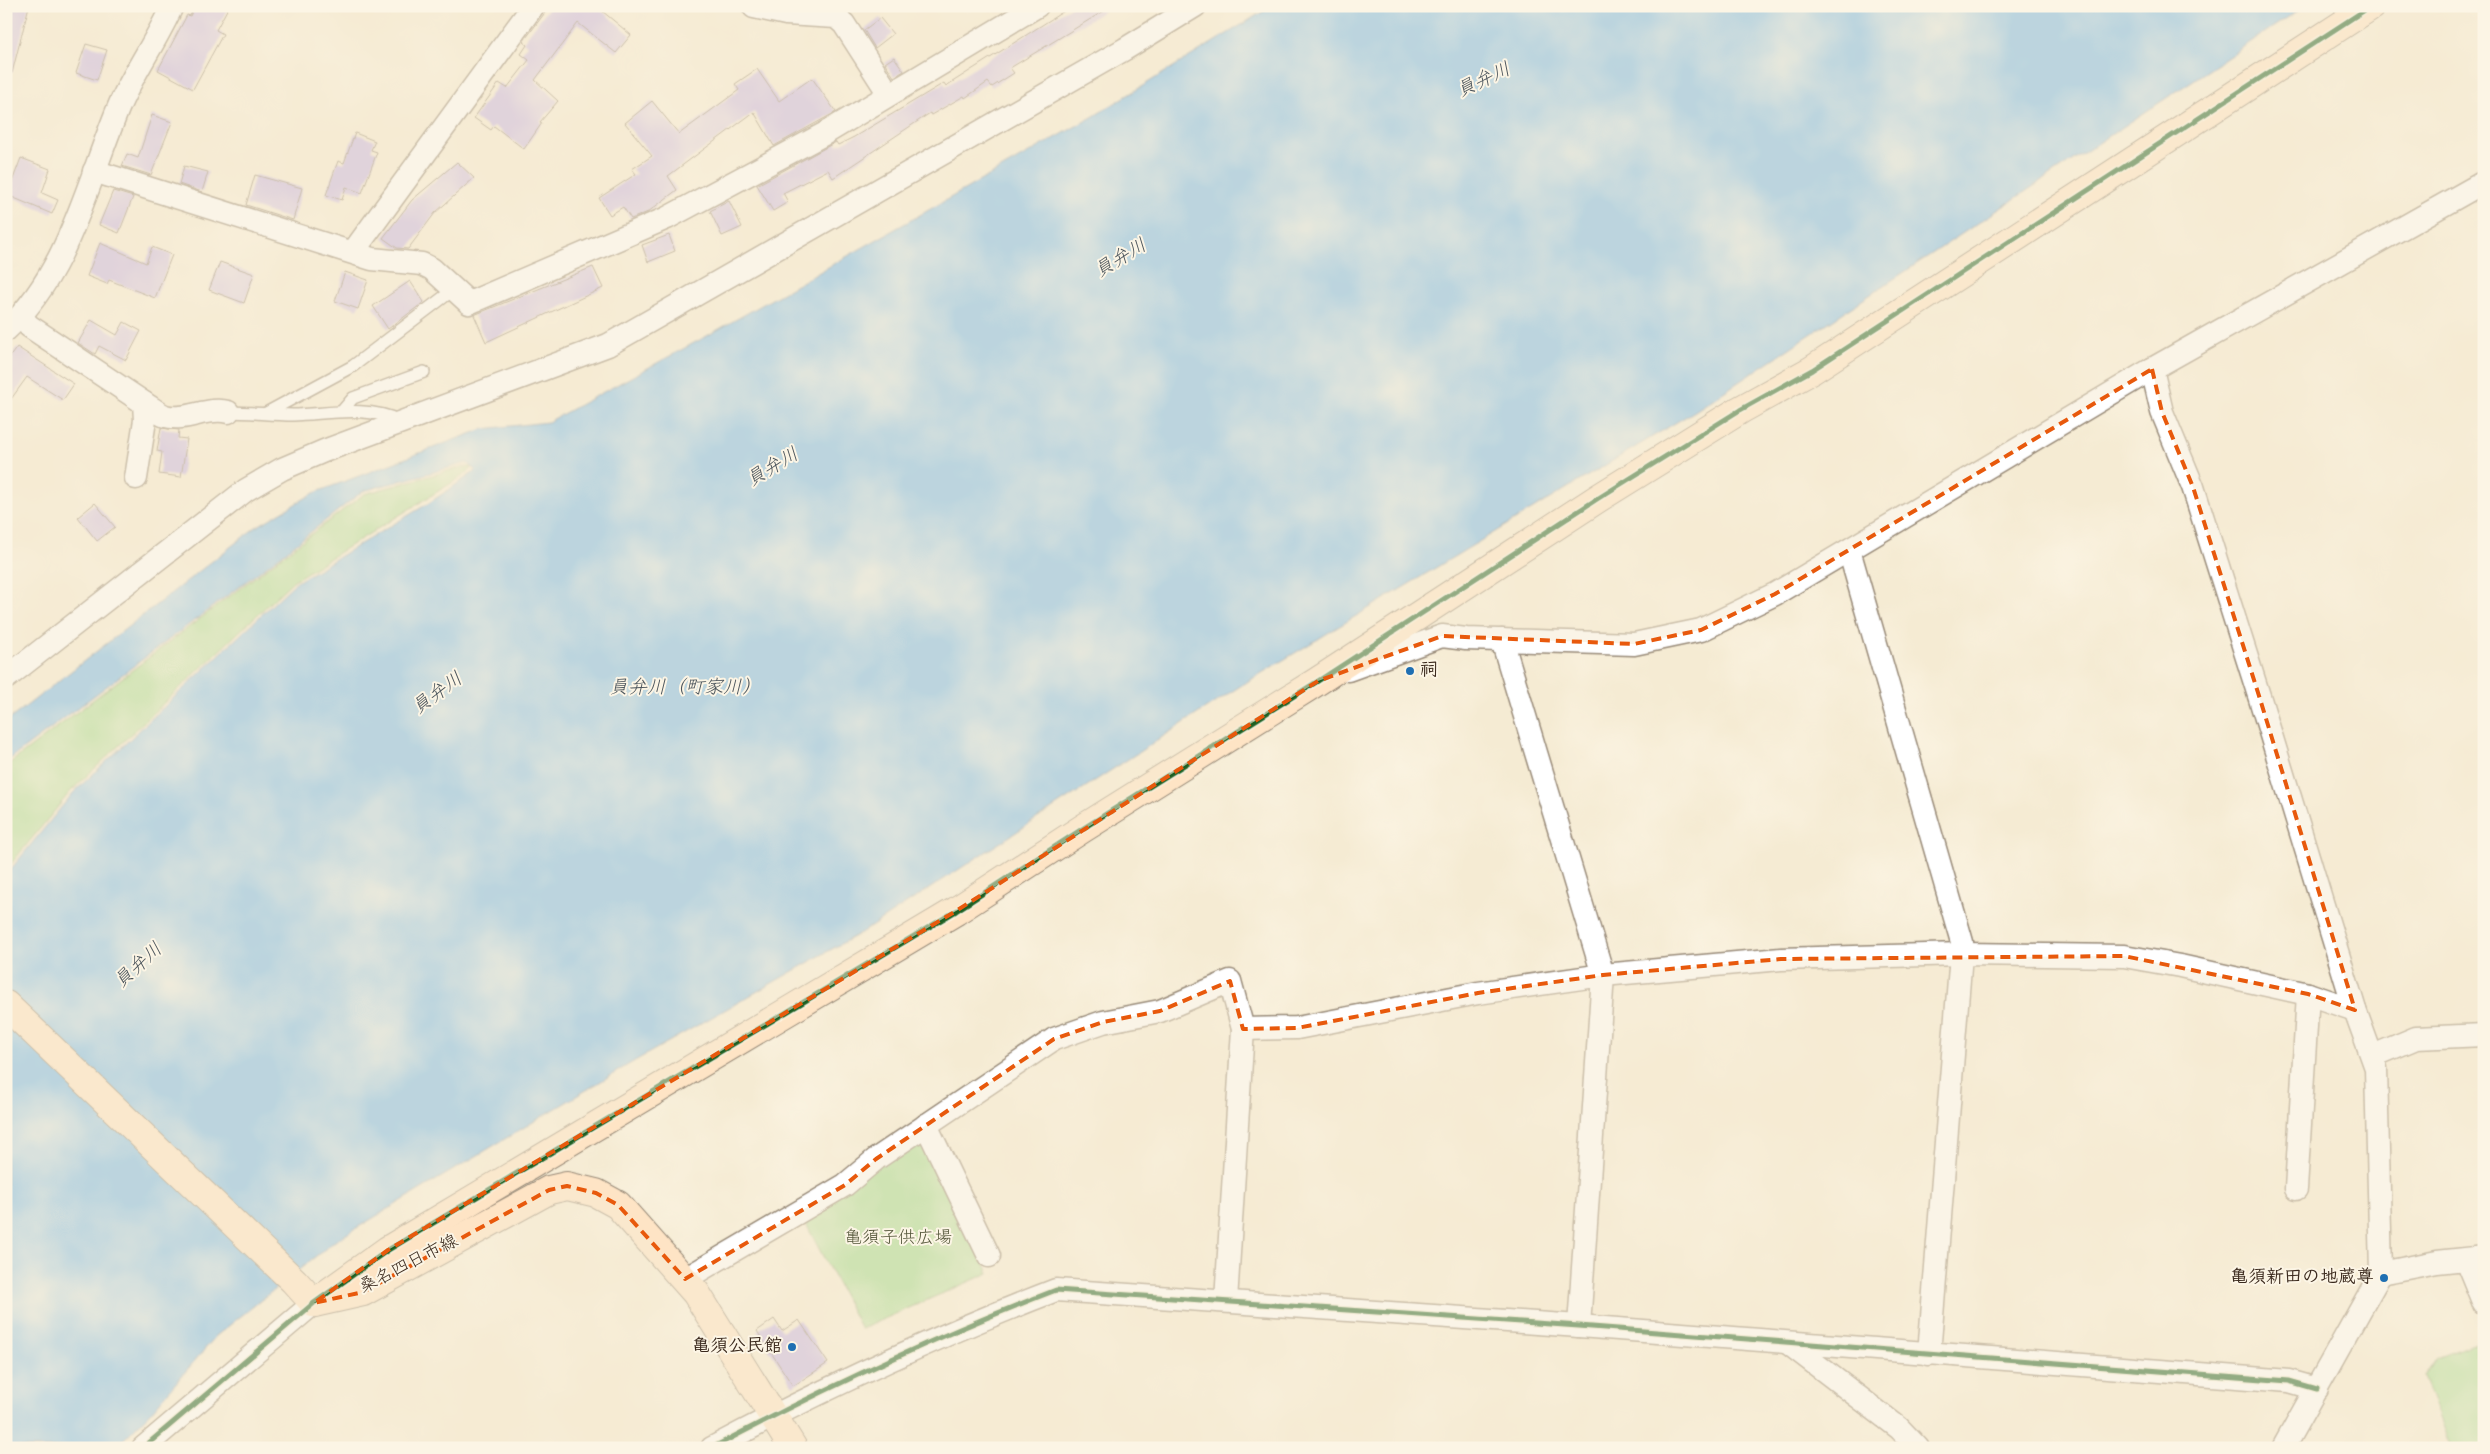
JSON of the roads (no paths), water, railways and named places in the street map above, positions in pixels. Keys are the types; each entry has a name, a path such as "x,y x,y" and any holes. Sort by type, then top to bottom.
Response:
{"street":[{"path":"172,6 121,103 67,238 48,279 14,323 29,326 165,416 185,416 219,410 228,412"},
{"path":"353,252 533,6"},
{"path":"94,171 372,259 422,264 432,269 469,303 667,218 824,134 1037,6"},
{"path":"6,678 246,490 290,466 401,422 608,345 1125,49 1194,6"},
{"path":"143,1448 314,1303 388,1250 956,911 1082,829 1318,681 1596,499 1740,410 1812,370 2371,6"},
{"path":"753,7 786,14 836,17 844,24 889,94"},
{"path":"1318,681 1442,636 1466,639 1634,644 1677,637 1701,630 1775,594 2152,369 2483,187"},
{"path":"2152,369 2162,412 2193,487 2354,1010 2376,1068 2381,1273 2283,1448"},
{"path":"136,478 145,420 144,403"},
{"path":"1849,550 1962,942 1929,1354"},
{"path":"1502,640 1603,975 1579,1326"},
{"path":"1243,1029 1298,1028 1478,993 1603,975 1781,959 1962,954 2124,956 2180,966 2308,994 2354,1010"},
{"path":"685,1279 845,1185 876,1158 1054,1038 1103,1022 1160,1010 1230,981 1243,1029 1226,1301"},
{"path":"2296,1189 2308,994"},
{"path":"6,1005 294,1281 314,1303"},
{"path":"2373,1056 2416,1038 2484,1035"},
{"path":"926,1125 989,1256"},
{"name":"桑名四日市線","path":"314,1303 363,1292 549,1190 567,1186 596,1194 618,1205 685,1279 793,1448"},
{"path":"2381,1273 2437,1262 2475,1259 2484,1304"},
{"path":"712,1448 773,1415 996,1313 1056,1290 1579,1326 2289,1381 2317,1389"},
{"path":"1788,1343 1899,1428 1918,1448"}],"lane":[{"path":"266,413 353,366 453,290"},
{"path":"342,411 353,398 424,372"},
{"path":"228,412 293,415 342,411 388,416 401,422"}],"water":[{"name":"員弁川（町家川）","path":"1272,6 2305,6 1695,411 1242,685 869,928 633,1062 335,1241 216,1336 150,1413 115,1448 6,1448 6,875 73,793 295,583 429,503 476,471 467,463 363,491 284,553 6,762 6,722 256,527 314,493 483,429 548,422 707,336 1094,116"}],"place":[{"name":"祠","path":"1410,671"},
{"name":"亀須新田の地蔵尊","path":"2384,1278"},
{"name":"亀須公民館","path":"792,1347"}],"water label":[{"name":"員弁川","path":"1484,81"},
{"name":"員弁川","path":"1121,259"},
{"name":"員弁川","path":"773,468"},
{"name":"員弁川","path":"438,694"},
{"name":"員弁川","path":"139,966"}],"park label":[{"name":"亀須子供広場","path":"898,1239"}]}
